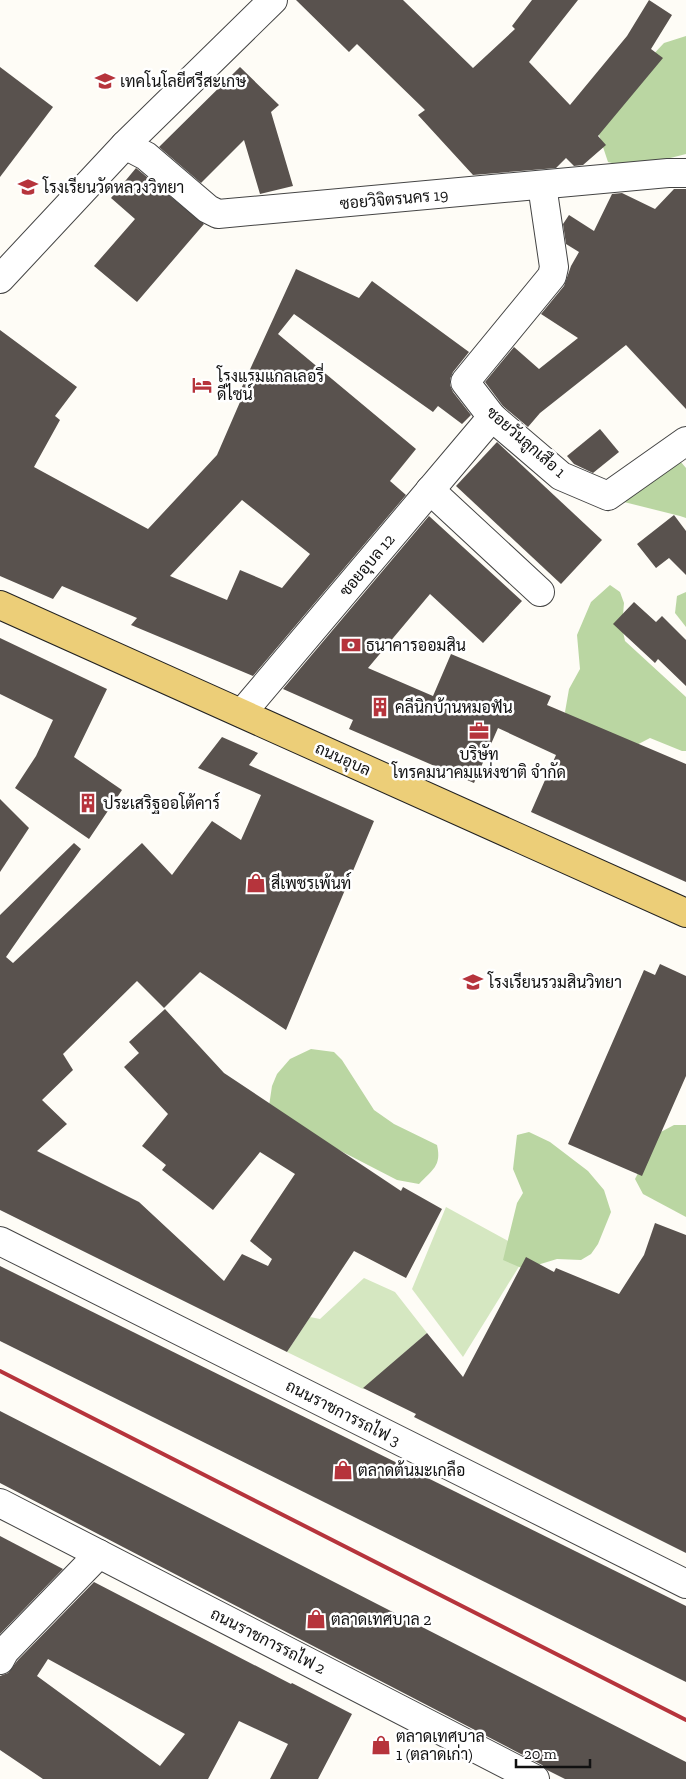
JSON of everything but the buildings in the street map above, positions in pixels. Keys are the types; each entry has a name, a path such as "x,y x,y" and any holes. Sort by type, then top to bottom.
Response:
{"main road":[{"name":"ถนนอุบล","path":"0,605 686,913"}],"street":[{"path":"0,279 125,146 273,0"},
{"name":"ซอยวิจิตรนคร 19","path":"125,146 146,156 208,209 218,214 668,173 686,174"},
{"name":"ซอยวันลูกเสือ 1","path":"542,185 554,267 552,276 465,382 492,417 561,476 608,496 686,441"},
{"name":"ซอยอุบล 12","path":"242,713 492,417"},
{"path":"430,490 540,592"},
{"name":"ถนนราชการรถไฟ 3","path":"0,1241 686,1584"},
{"name":"ถนนราชการรถไฟ 2","path":"0,1502 535,1779"},
{"path":"0,1660 5,1651 99,1554"}],"green space":[{"path":"686,36 686,154 631,168 608,162 597,129 608,103 664,43"},
{"path":"680,461 686,468 686,518 624,502"},
{"path":"610,585 620,592 624,603 622,627 625,641 686,697 686,751 650,738 629,749 578,744 565,712 569,689 580,669 577,635 591,602"},
{"path":"686,592 686,627 675,613 677,596"},
{"path":"311,1049 334,1052 342,1060 374,1110 394,1124 437,1145 437,1163 419,1184 397,1180 275,1117 269,1106 272,1086 277,1074 290,1059"},
{"path":"674,1125 686,1125 686,1217 643,1194 635,1179 659,1133"},
{"path":"529,1132 550,1142 588,1171 604,1190 611,1212 598,1244 591,1254 581,1260 557,1259 524,1269 503,1260 517,1203 523,1193 513,1169 517,1135"},
{"path":"446,1207 528,1252 463,1357 412,1289"},
{"path":"364,1278 395,1292 427,1333 363,1389 287,1352 310,1317 320,1319"}],"railway":[{"path":"0,1371 686,1720"}],"place":[{"name":"เทคโนโลยีศรีสะเกษ","path":"105,81"},
{"name":"โรงเรียนวัดหลวงวิทยา","path":"28,187"},
{"name":"โรงแรมแกลเลอรี่ ดีไซน์","path":"202,385"},
{"name":"ธนาคารออมสิน","path":"351,645"},
{"name":"คลีนิกบ้านหมอฟัน","path":"380,707"},
{"name":"บริษัท โทรคมนาคมแห่งชาติ จำกัด","path":"479,731"},
{"name":"ประเสริฐออโต้คาร์","path":"88,803"},
{"name":"สีเพชรเพ้นท์","path":"256,883"},
{"name":"โรงเรียนรวมสินวิทยา","path":"473,982"},
{"name":"ตลาดต้นมะเกลือ","path":"343,1470"},
{"name":"ตลาดเทศบาล 2","path":"316,1619"},
{"name":"ตลาดเทศบาล 1 (ตลาดเก่า)","path":"381,1745"}]}
